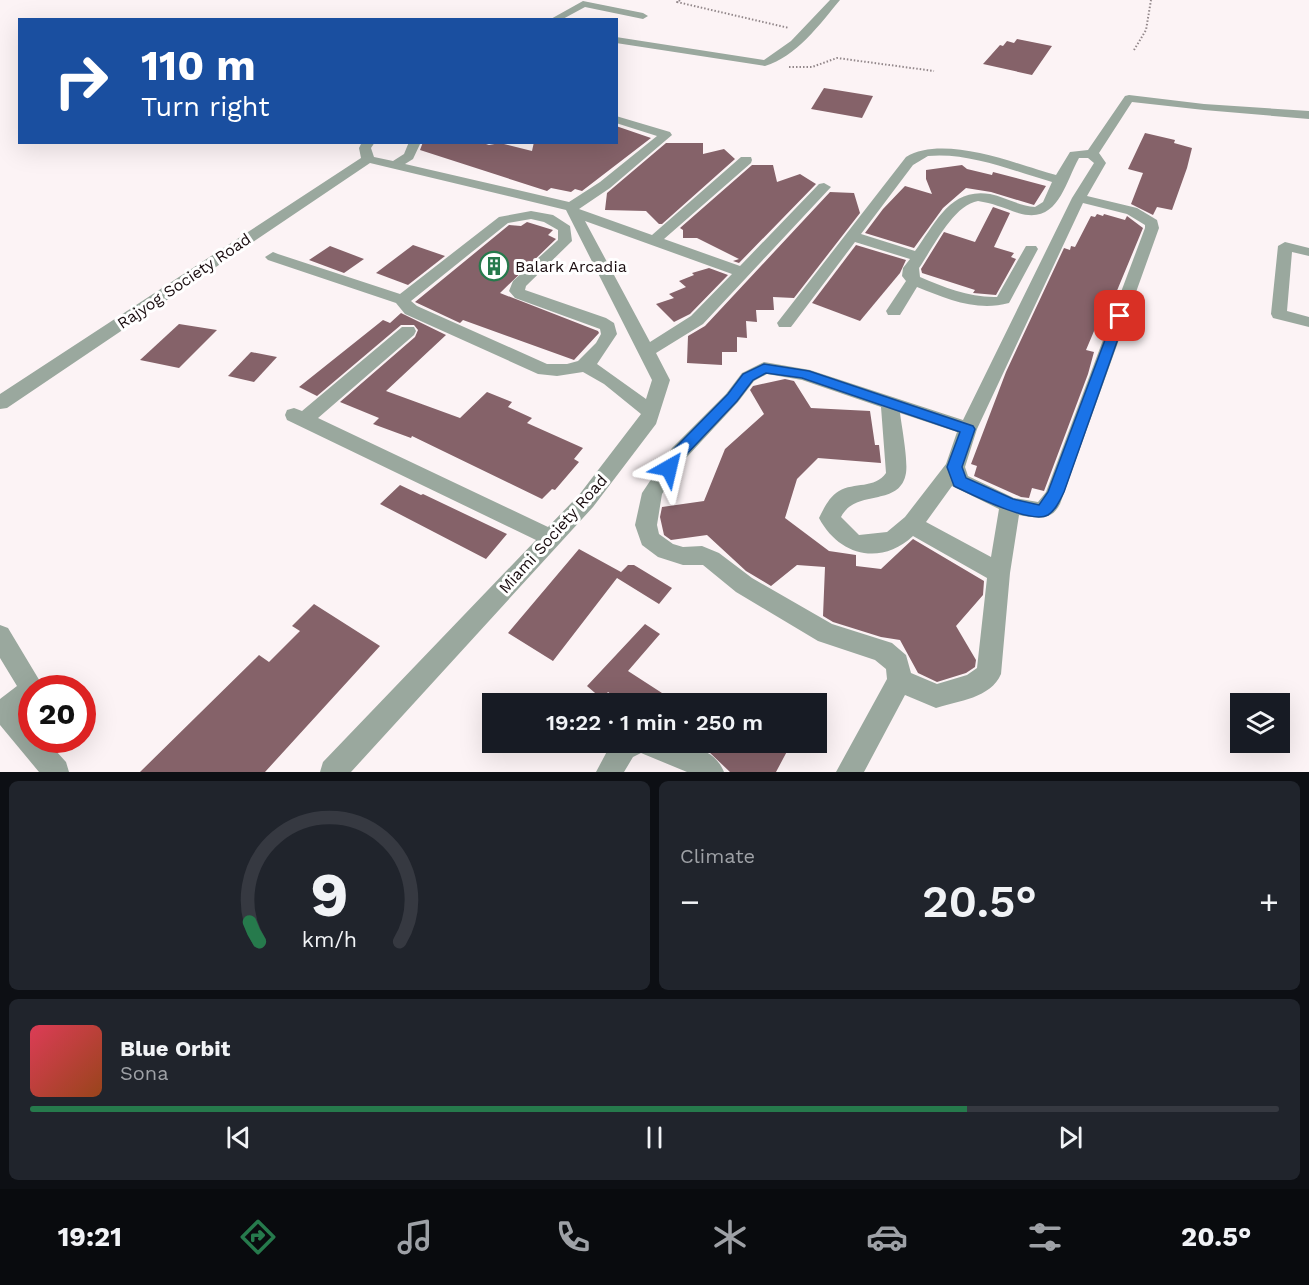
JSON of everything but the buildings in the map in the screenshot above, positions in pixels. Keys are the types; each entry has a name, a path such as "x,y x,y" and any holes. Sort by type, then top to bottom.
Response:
{"street":[{"path":"618,40 765,63 786,52 835,0"},
{"path":"610,8 632,1"},
{"path":"557,18 583,4 644,16"},
{"path":"1092,154 1129,98 1204,107 1309,115"},
{"path":"576,206 666,135 618,120"},
{"path":"402,160 414,144"},
{"path":"368,151 576,206 654,241 744,273"},
{"name":"Rajyog Society Road","path":"0,403 368,151"},
{"path":"785,323 908,162 924,153 957,154 1060,180"},
{"path":"890,404 896,474 891,484 883,489 848,493 834,507 830,518 839,532 852,542 865,545 895,539 910,524 955,467 968,429 1079,198 1100,163 1098,158 1092,154 1074,155 1047,208 1041,211 1032,211 985,197 963,198 954,206 918,257 911,268 910,276 914,280 983,304 997,304 1003,300 1031,249"},
{"path":"654,241 746,160"},
{"path":"647,351 697,320 824,187"},
{"path":"955,467 959,482 1010,505 1041,511 1050,504 1152,228 1152,223 1132,211 1079,198"},
{"name":"Miami Society Road","path":"333,772 586,501 649,419 661,380 576,206"},
{"path":"273,257 402,300 411,310 544,370 564,371 587,366 599,353 609,334 608,327 600,322 521,295 517,291 519,284 565,241 565,230 558,223 531,214 504,220 402,300"},
{"path":"852,236 918,257"},
{"path":"1309,252 1285,246 1279,314 1309,322"},
{"path":"894,311 914,280"},
{"path":"408,331 300,417 551,538"},
{"path":"587,366 610,380 651,412"},
{"path":"849,772 900,680 897,663 884,651 826,633 744,585 711,559 702,555 683,556 666,551 650,539 646,525 652,493 679,453 732,398 748,377 764,368 804,374 968,429"},
{"path":"900,680 936,696 974,685 988,674 999,573 1010,505"},
{"path":"910,524 999,573"},
{"path":"0,636 24,675"},
{"path":"18,700 4,711 18,727"},
{"path":"40,753 57,772"},
{"path":"609,772 621,753"},
{"path":"675,753 691,759 711,772"}],"path":[{"path":"680,0 677,2 789,28"},
{"path":"1134,50 1146,30 1151,0"},
{"path":"765,63 793,68 812,67 837,58 934,71"}],"place":[{"name":"Balark Arcadia","path":"494,266"}],"route":[{"path":"669,468 679,453 732,398 748,377 764,368 779,369 804,374 968,429 955,467 959,482 990,498 1010,505 1041,511 1050,504 1056,492 1120,316"}]}
